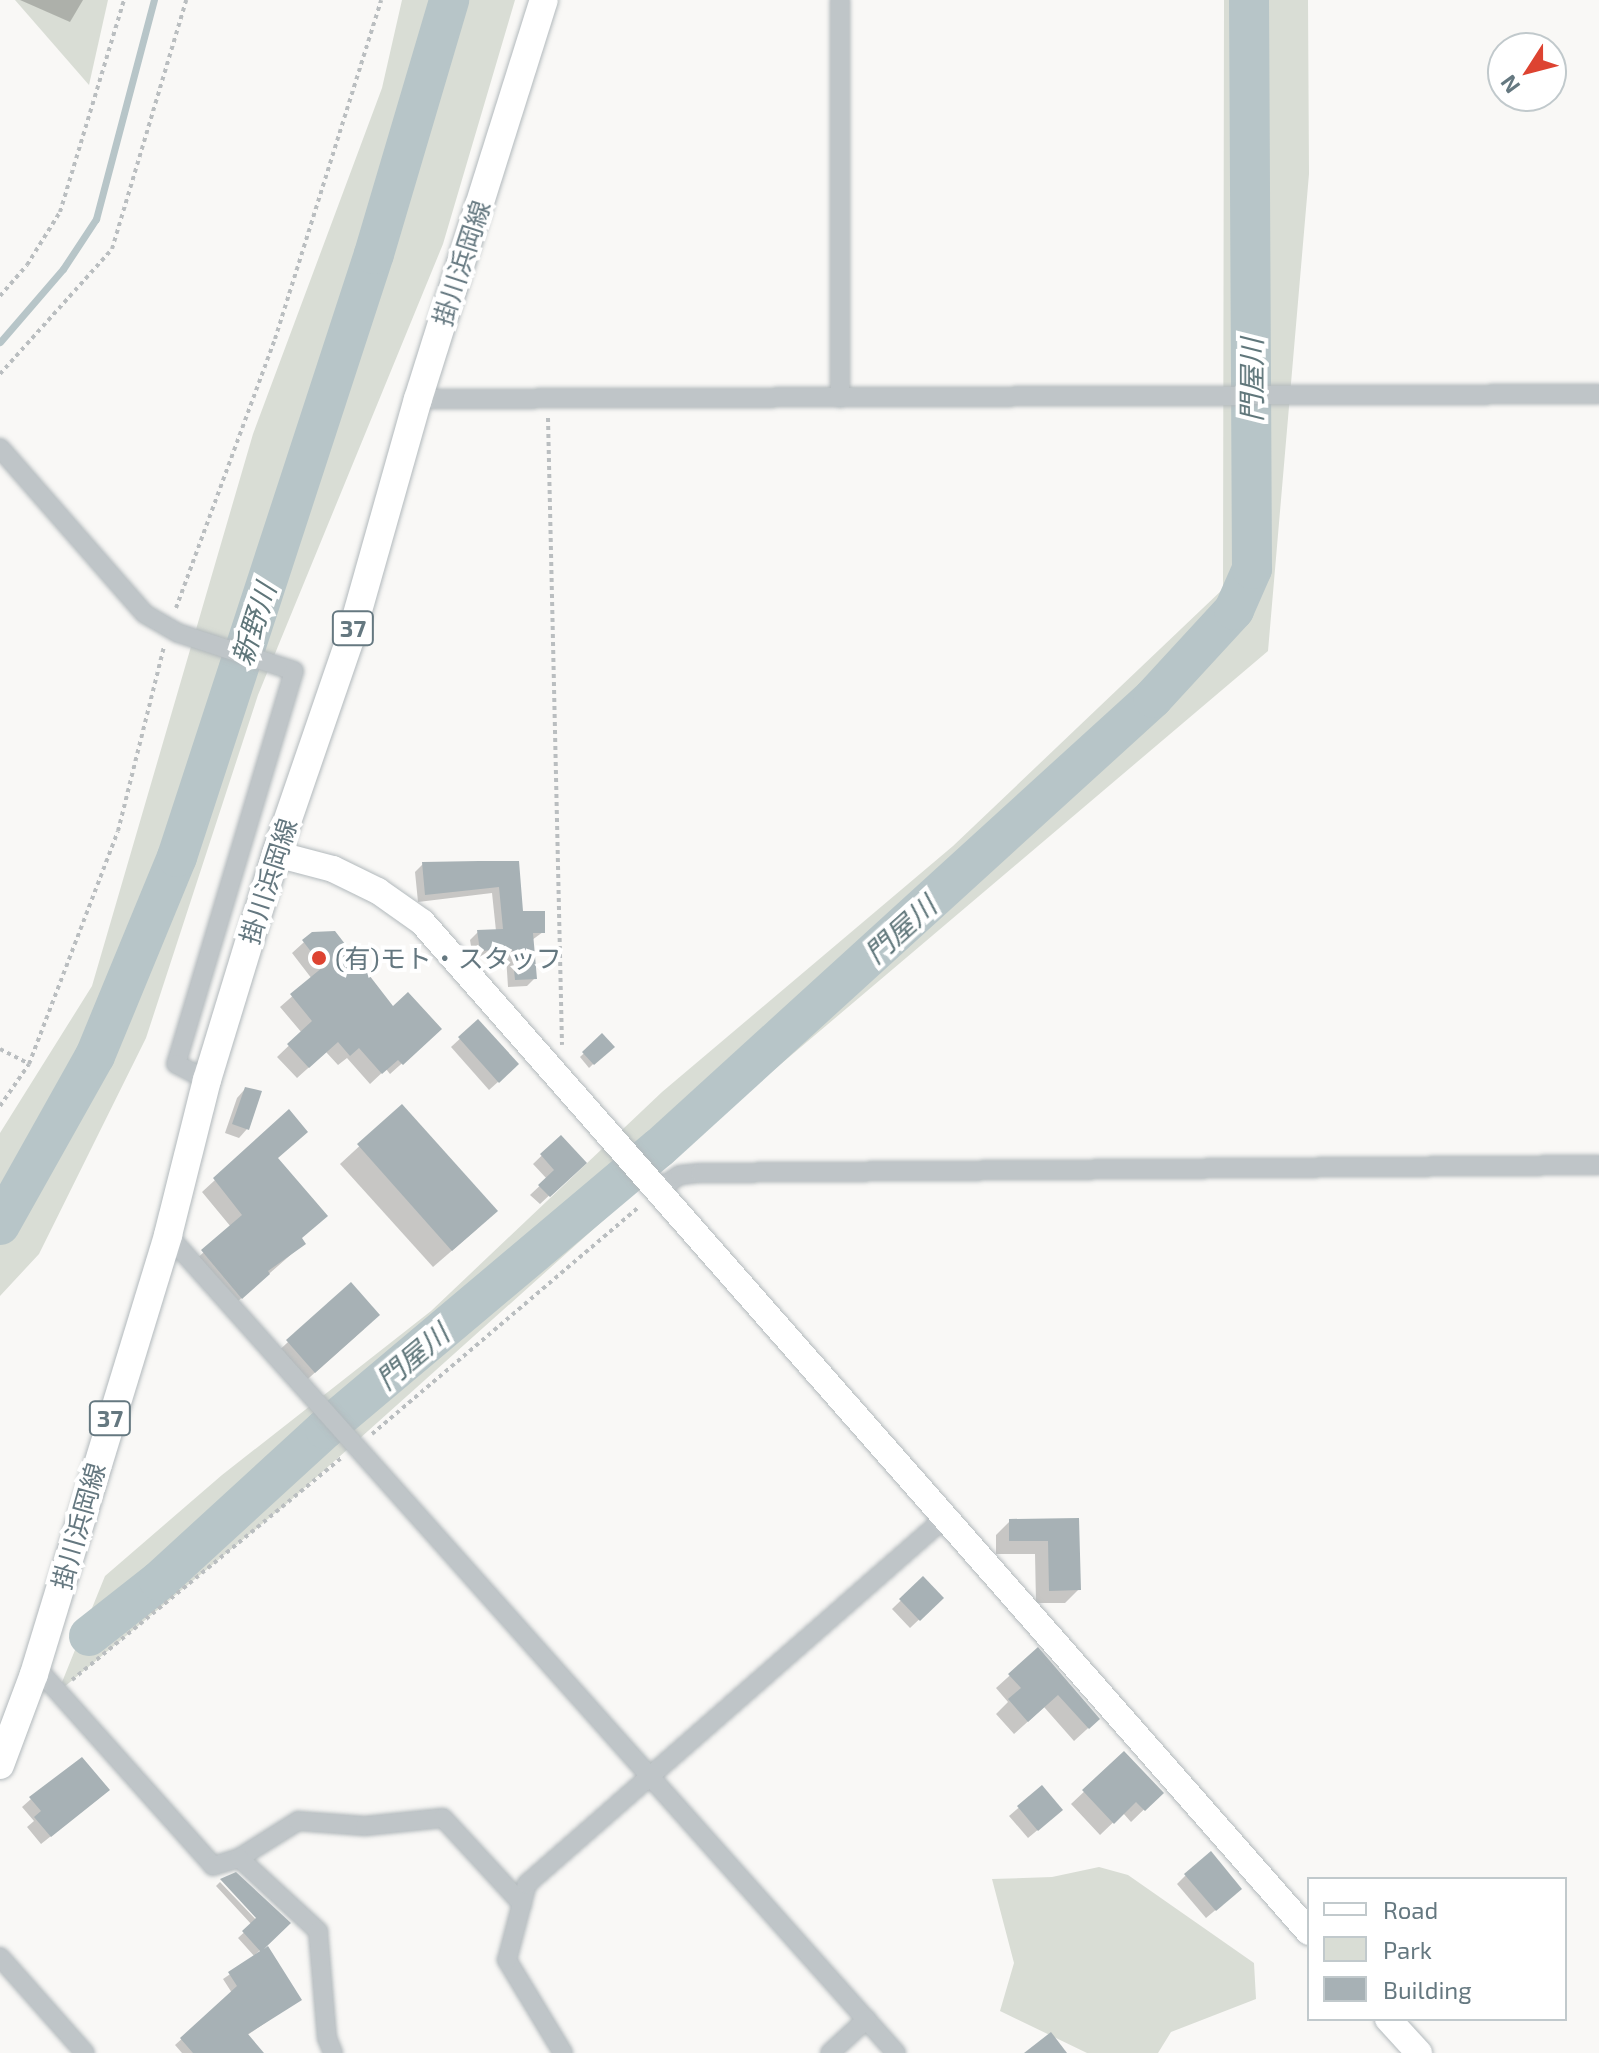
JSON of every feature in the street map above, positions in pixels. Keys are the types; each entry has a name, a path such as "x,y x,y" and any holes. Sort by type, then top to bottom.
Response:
{"main road":[{"name":"掛川浜岡線","path":"0,1765 36,1667 168,1235 207,1080 276,854 350,639 418,399 544,0"}],"street":[{"path":"840,0 840,398"},
{"path":"418,399 548,402 1599,394"},
{"path":"0,448 145,614 173,630 294,671 176,1064 207,1080"},
{"path":"276,854 333,869 378,891 422,922 618,1141 1307,1930"},
{"path":"659,1189 680,1175 700,1173 1599,1165"},
{"path":"168,1235 896,2053"},
{"path":"563,2053 507,1960 527,1884 947,1516"},
{"path":"36,1667 192,1847 213,1866 239,1858 298,1821 365,1826 443,1818 522,1904"},
{"path":"239,1858 318,1931 327,2038 333,2053"},
{"path":"0,1957 85,2053"},
{"path":"830,2053 867,2019"},
{"path":"1390,2021 1419,2053"}],"path":[{"path":"0,296 27,265 60,212 124,0"},
{"path":"0,374 112,249 186,0"},
{"path":"0,1106 29,1064 118,831 173,630 275,339 381,0"},
{"path":"546,1062 562,1045 548,402"},
{"path":"0,1049 29,1064"}],"green space":[{"path":"15,0 108,0 89,85"},
{"path":"402,0 515,0 443,244 258,695 146,1038 39,1254 0,1296 0,1133 92,986 253,434 382,88"},
{"path":"1224,0 1308,0 1309,174 1268,651 722,1114 291,1500 58,1692 105,1576 222,1475 431,1311 662,1092 953,846 1223,589"},
{"path":"1099,1867 1128,1875 1254,1963 1256,1999 1171,2032 1158,2053 1087,2053 1000,2011 1014,1963 992,1879 1052,1877"}],"building":[{"path":"519,861 523,911 545,911 545,933 533,933 537,979 515,980 512,949 480,951 477,930 503,929 499,887 425,895 422,862"},
{"path":"335,931 393,1006 408,992 442,1029 403,1065 398,1060 382,1074 359,1048 350,1056 338,1042 309,1068 287,1044 312,1021 290,994 323,967 302,940 312,932"},
{"path":"478,1019 519,1064 499,1083 458,1037"},
{"path":"602,1033 615,1047 594,1065 582,1052"},
{"path":"245,1087 262,1091 249,1130 232,1124"},
{"path":"402,1104 498,1211 452,1251 357,1144"},
{"path":"289,1109 308,1132 278,1158 328,1216 302,1238 306,1244 268,1271 270,1274 242,1299 201,1250 242,1215 213,1178"},
{"path":"561,1135 587,1163 550,1197 538,1185 554,1170 540,1154"},
{"path":"351,1282 380,1315 315,1373 286,1340"},
{"path":"1079,1518 1081,1590 1049,1591 1048,1541 1009,1541 1009,1519"},
{"path":"923,1576 944,1598 920,1621 899,1599"},
{"path":"1038,1647 1100,1719 1089,1729 1058,1695 1028,1722 1008,1699 1021,1688 1008,1674"},
{"path":"1124,1751 1164,1793 1145,1811 1136,1802 1114,1824 1082,1790"},
{"path":"82,1757 110,1790 51,1837 34,1817 41,1811 29,1797"},
{"path":"1042,1785 1063,1810 1038,1831 1017,1806"},
{"path":"1211,1851 1242,1889 1216,1911 1184,1874"},
{"path":"236,1872 291,1923 264,1949 268,1946 302,2000 248,2034 264,2053 193,2053 180,2038 237,1986 228,1972 260,1951 242,1931 256,1918 220,1879"},
{"path":"1051,2032 1067,2053 1024,2053"}],"waterway":[{"path":"0,342 63,269 96,219 154,0"},
{"name":"新野川","path":"0,1225 95,1056 177,857 374,254 449,0"},
{"name":"門屋川","path":"89,1636 159,1581 325,1429 659,1148 1153,698 1234,610 1252,569 1249,0"}],"place":[{"name":"(有)モト・スタッフ","path":"319,958"}]}
